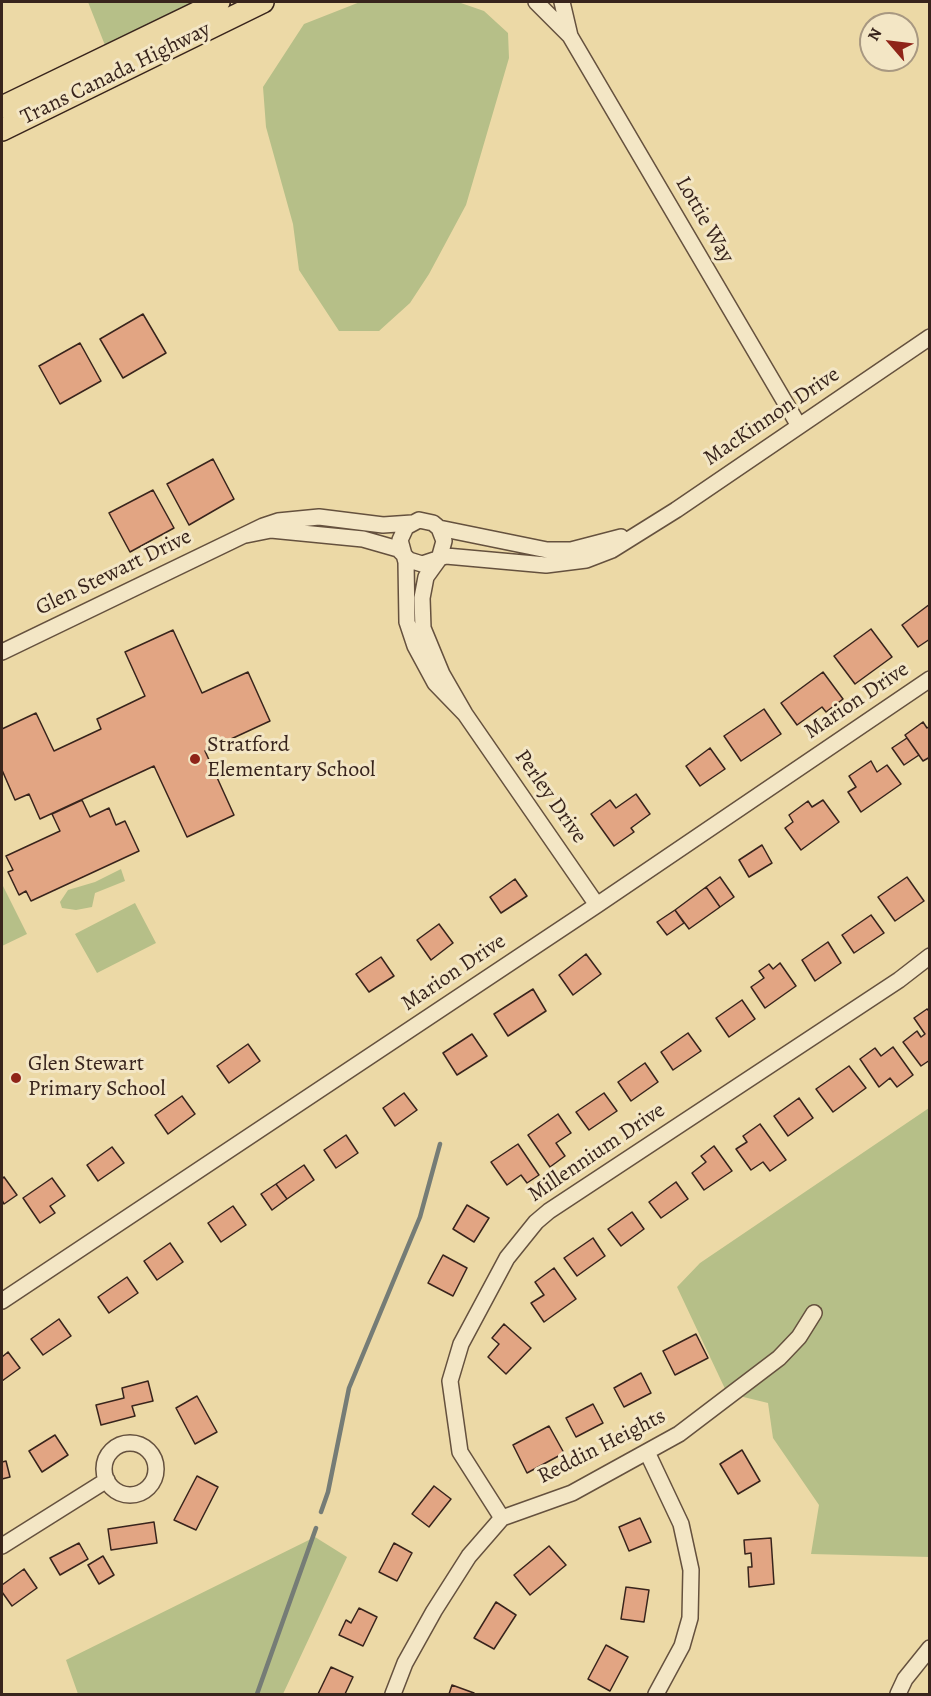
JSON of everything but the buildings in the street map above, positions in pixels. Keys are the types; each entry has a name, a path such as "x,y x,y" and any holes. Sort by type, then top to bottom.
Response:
{"highway":[{"name":"Trans Canada Highway","path":"2,107 219,2"},
{"name":"Trans Canada Highway","path":"2,130 263,2"}],"street":[{"name":"Lottie Way","path":"536,2 570,36 799,426"},
{"name":"Lottie Way","path":"562,2 570,36"},
{"name":"MacKinnon Drive","path":"439,559 447,556 474,557 546,565 586,560 612,550 676,510 930,337"},
{"name":"Glen Stewart Drive","path":"2,652 278,521 319,517 383,525 412,523"},
{"path":"426,521 439,528 444,541 439,559 422,564 409,560 401,548 402,533 412,523 426,521"},
{"name":"MacKinnon Drive","path":"439,528 547,550 571,550 638,532"},
{"name":"Glen Stewart Drive","path":"246,535 271,530 363,539 398,549 404,554"},
{"name":"Perley Drive","path":"404,554 407,622 415,645 435,683 465,714"},
{"name":"Perley Drive","path":"439,559 426,577 422,598 423,628 442,675 465,714 597,905"},
{"name":"Marion Drive","path":"2,1301 597,905 930,679"},
{"name":"Millennium Drive","path":"502,1518 460,1452 450,1381 461,1344 507,1258 536,1221 549,1211 898,980 930,956"},
{"name":"Reddin Heights","path":"393,1695 405,1663 434,1611 469,1556 502,1518 572,1493 679,1434 779,1358 799,1337 814,1313"},
{"path":"647,1452 681,1524 691,1570 690,1618 682,1646 656,1695"},
{"path":"2,1546 107,1480"},
{"path":"898,1695 905,1679 930,1648"}],"green space":[{"path":"88,2 229,2 110,58"},
{"path":"360,2 458,2 484,11 508,33 509,58 466,205 429,274 410,303 379,331 339,331 299,270 293,224 266,127 263,87 304,24"},
{"path":"121,869 125,881 95,893 92,907 76,910 62,908 60,902 68,890 95,882"},
{"path":"2,884 27,934 2,946"},
{"path":"135,903 156,943 97,973 75,934"},
{"path":"929,1108 929,1557 811,1554 819,1505 773,1438 768,1403 727,1393 677,1287 700,1263"},
{"path":"315,1537 347,1557 283,1694 78,1694 66,1660"}],"waterway":[{"path":"321,1512 328,1492 349,1388 420,1217 440,1144"},
{"path":"257,1694 316,1528"}],"place":[{"name":"Stratford Elementary School","path":"195,759"},
{"name":"Glen Stewart Primary School","path":"16,1078"}]}
